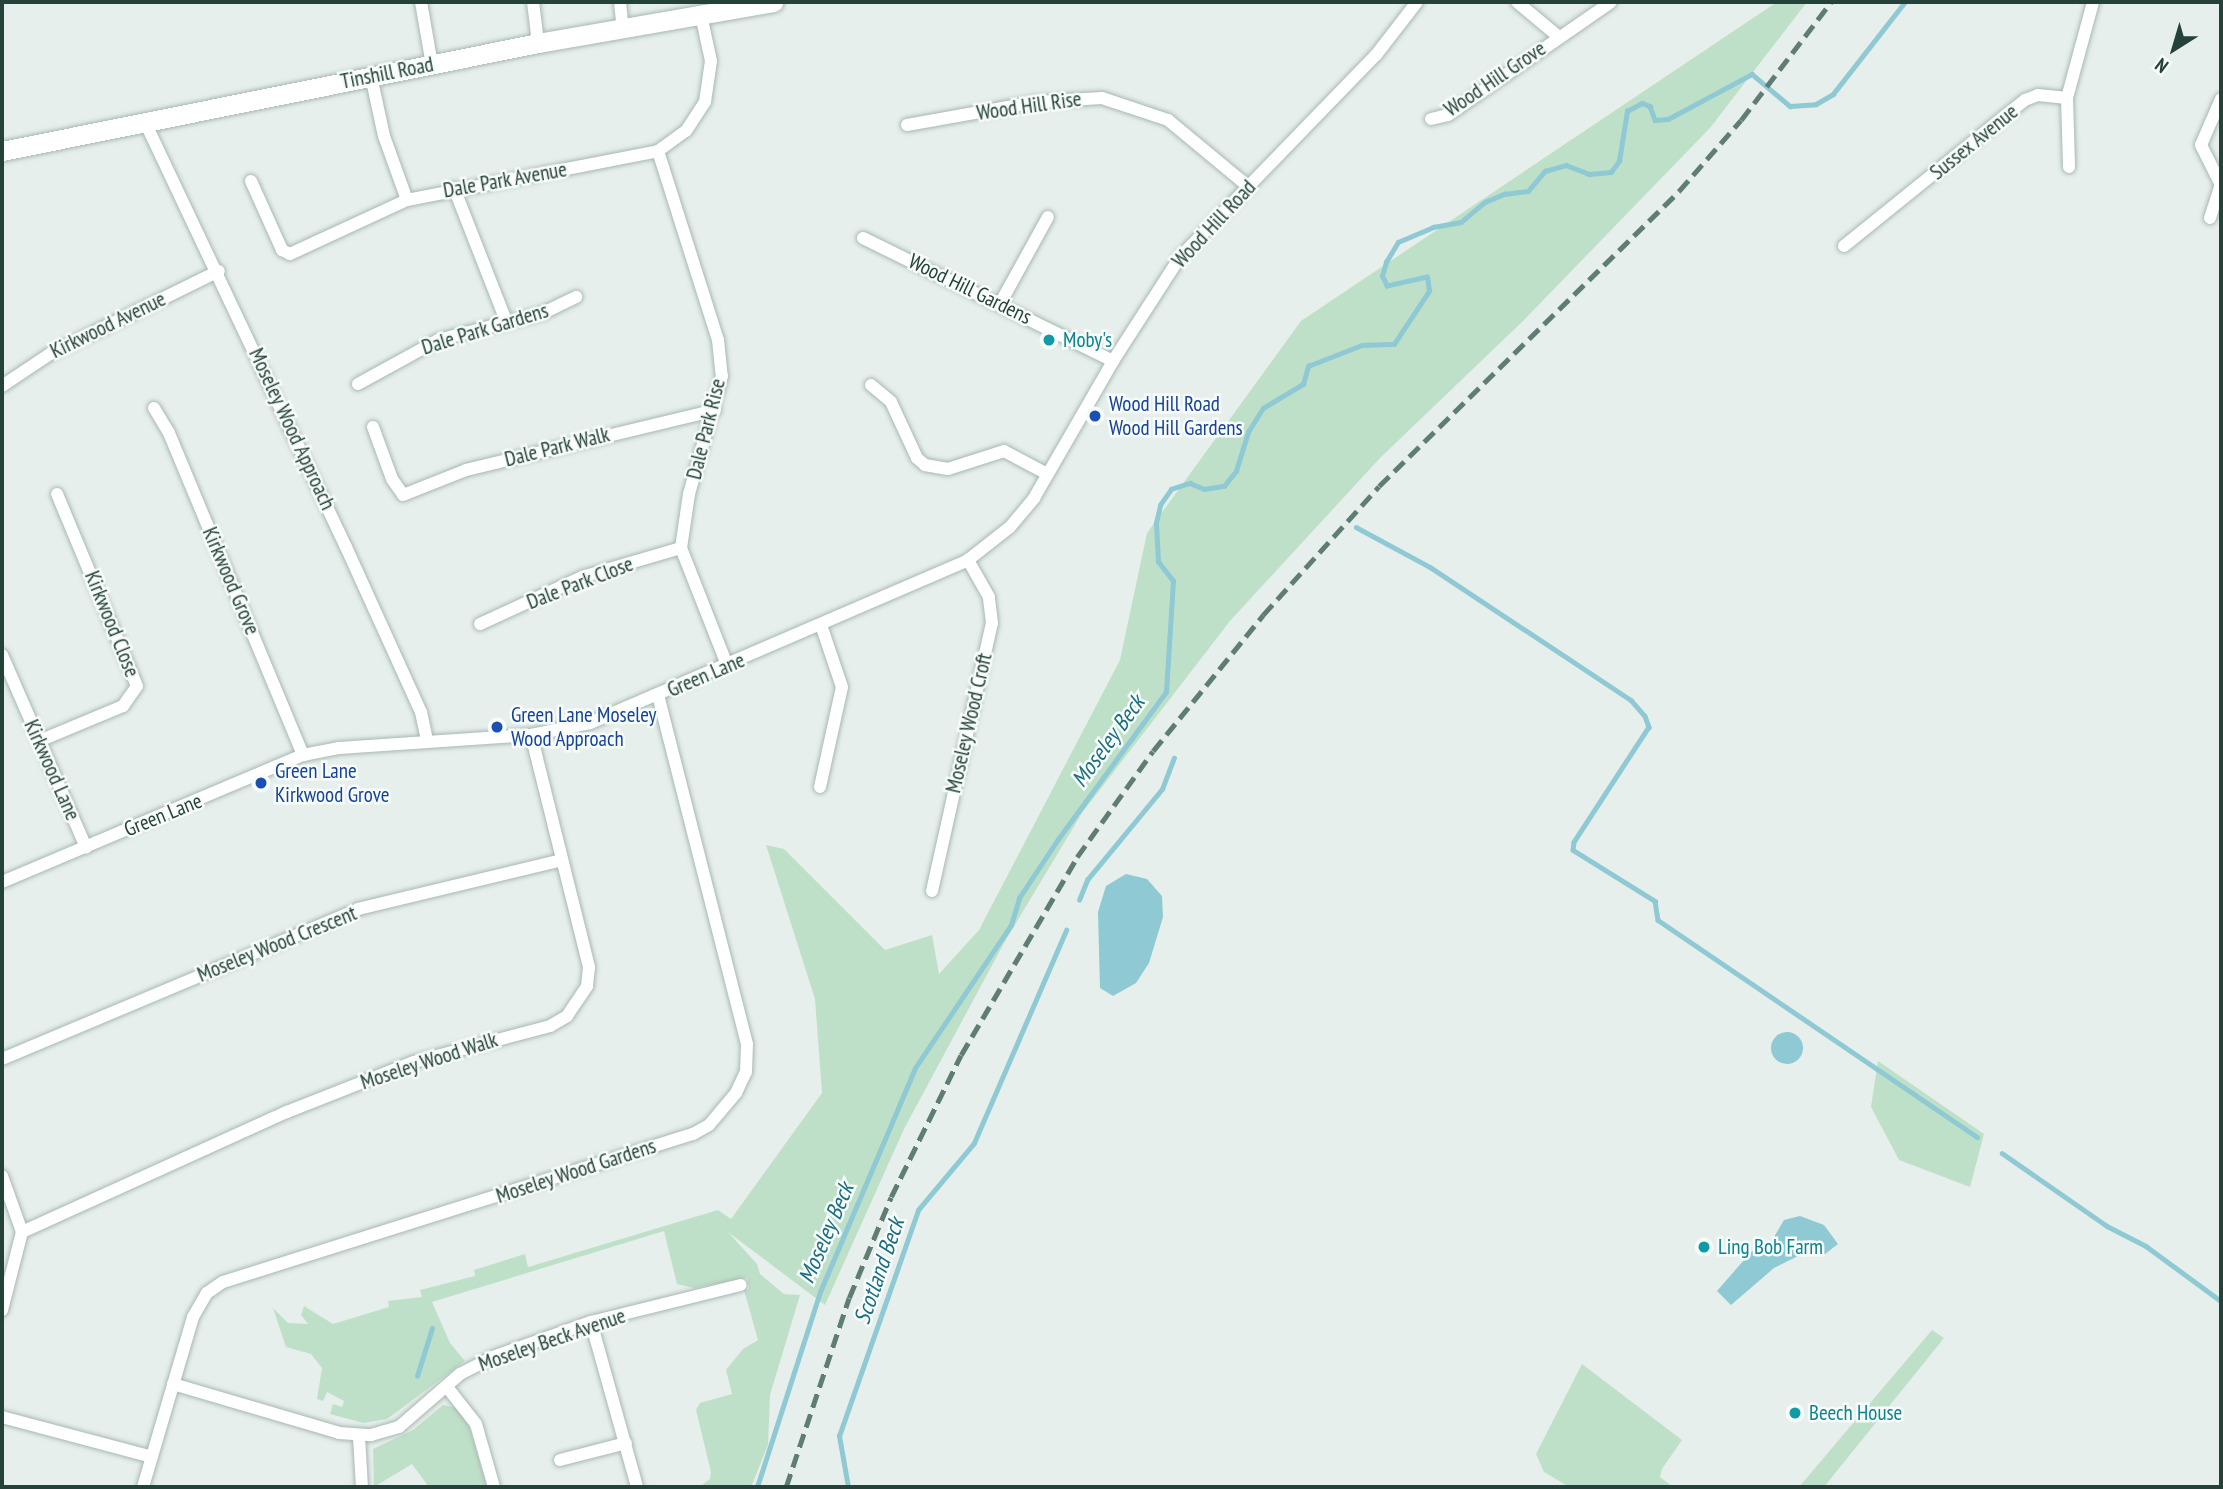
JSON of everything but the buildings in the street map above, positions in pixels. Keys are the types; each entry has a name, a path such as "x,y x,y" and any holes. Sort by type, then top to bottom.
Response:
{"street":[{"path":"421,2 432,65"},
{"path":"533,2 538,43"},
{"path":"620,2 623,29"},
{"name":"Tinshill Road","path":"2,151 538,43 773,2"},
{"name":"Wood Hill Road","path":"1047,474 1169,272 1376,55 1417,2"},
{"path":"1517,2 1559,37"},
{"name":"Wood Hill Grove","path":"1431,119 1448,115 1611,2"},
{"path":"2069,167 2067,98 2093,2"},
{"name":"Dale Park Avenue","path":"251,181 282,250 290,254 407,200 454,188 658,151 687,131 705,102 711,61 701,15"},
{"path":"371,76 384,136 407,200"},
{"name":"Sussex Avenue","path":"1844,246 2025,100 2038,95 2067,98"},
{"name":"Wood Hill Rise","path":"907,125 1035,102 1102,98 1168,120 1249,187"},
{"path":"2210,218 2221,185 2201,145 2221,99"},
{"name":"Moseley Wood Approach","path":"145,122 219,271 421,712 427,741"},
{"name":"Dale Park Rise","path":"658,151 718,340 722,376 715,410 689,494 681,548 727,665"},
{"path":"454,188 506,321"},
{"path":"1001,302 1048,217"},
{"name":"Wood Hill Gardens","path":"863,238 1001,302 1113,361"},
{"name":"Kirkwood Avenue","path":"2,386 50,354 219,271"},
{"name":"Dale Park Gardens","path":"358,384 438,340 542,313 576,297"},
{"path":"871,385 891,402 917,458 925,465 948,469 1004,451 1047,474"},
{"name":"Kirkwood Grove","path":"153,408 169,433 303,755"},
{"name":"Dale Park Walk","path":"373,428 403,495 466,470 715,410"},
{"name":"Green Lane","path":"2,882 303,755 427,741 531,735 580,726 658,695 968,560 1010,527 1047,474"},
{"name":"Kirkwood Close","path":"39,741 123,706 137,686 57,494"},
{"name":"Dale Park Close","path":"481,624 582,577 681,548"},
{"name":"Moseley Wood Croft","path":"932,891 992,623 989,597 968,560"},
{"path":"820,788 842,687 821,625"},
{"name":"Kirkwood Lane","path":"2,655 86,847"},
{"name":"Moseley Wood Gardens","path":"143,1487 198,1305 223,1282 693,1134 709,1125 736,1093 746,1072 747,1044 658,695"},
{"name":"Moseley Wood Walk","path":"22,1232 300,1107 414,1062 550,1026 566,1016 587,986 589,967 531,735"},
{"name":"Moseley Wood Crescent","path":"2,1059 358,909 562,860"},
{"path":"2,1176 22,1232 2,1310"},
{"name":"Moseley Beck Avenue","path":"173,1384 359,1437 399,1427 475,1364 592,1322 740,1286"},
{"path":"592,1322 637,1487"},
{"path":"447,1387 476,1424 494,1487"},
{"path":"2,1417 152,1457"},
{"path":"359,1437 362,1487"},
{"path":"560,1460 626,1443"}],"green space":[{"path":"1777,2 1807,2 1710,128 1523,321 1380,458 1230,621 1082,813 1004,943 904,1129 825,1305 728,1232 757,1264 760,1274 784,1294 800,1295 770,1395 768,1445 751,1487 699,1487 710,1479 711,1472 696,1410 700,1403 732,1394 726,1370 743,1349 758,1340 744,1290 749,1289 747,1278 694,1288 677,1284 664,1231 432,1302 450,1343 465,1361 387,1419 363,1423 330,1414 333,1404 342,1407 344,1401 327,1392 323,1401 317,1399 322,1368 311,1354 286,1347 273,1308 288,1323 308,1324 301,1315 304,1306 333,1324 389,1307 388,1301 422,1297 420,1290 475,1276 474,1270 525,1254 528,1267 718,1210 731,1219 822,1093 815,999 766,845 784,849 885,950 932,935 939,974 979,930 1120,660 1147,533 1301,321"},
{"path":"1878,1061 1984,1134 1970,1187 1899,1160 1871,1107"},
{"path":"1932,1330 1944,1338 1824,1487 1799,1487"},
{"path":"1582,1364 1682,1440 1662,1469 1660,1477 1673,1487 1569,1487 1544,1472 1536,1454"},
{"path":"443,1405 458,1408 468,1423 487,1487 429,1487 412,1464 374,1487 373,1449 413,1430"}],"water":[{"path":"1126,874 1147,879 1162,896 1163,917 1149,963 1136,983 1113,996 1100,988 1098,912 1106,886"},
{"path":"1787,1032 1798,1037 1803,1048 1798,1059 1787,1064 1776,1059 1771,1048 1776,1037"},
{"path":"1800,1216 1824,1225 1838,1244 1825,1254 1802,1254 1774,1268 1731,1305 1717,1291 1751,1252 1770,1244 1784,1220"}],"waterway":[{"name":"Moseley Beck","path":"757,1487 820,1292 915,1068 1011,925 1019,898 1058,839 1166,692 1173,581 1158,562 1156,523 1160,505 1171,489 1190,483 1204,489 1224,486 1236,471 1248,432 1263,408 1303,384 1308,366 1362,345 1394,344 1429,291 1427,277 1387,286 1382,276 1386,262 1398,242 1433,227 1461,222 1485,202 1504,194 1528,191 1545,171 1566,165 1589,174 1611,172 1619,161 1627,111 1642,103 1650,106 1655,120 1668,119 1752,74 1790,106 1816,104 1833,94 1905,2"},
{"path":"1356,527 1430,567 1631,700 1645,716 1649,727 1574,842 1573,850 1655,901 1658,920 1977,1137"},
{"name":"Scotland Beck","path":"1079,900 1087,880 1162,789 1174,758"},
{"name":"Scotland Beck","path":"848,1487 839,1436 918,1210 974,1143 1066,930"},
{"path":"2002,1153 2107,1226 2146,1246 2221,1301"},
{"path":"417,1376 432,1328"}],"railway":[{"path":"786,1487 849,1298 891,1197 961,1055 1077,857 1153,751 1263,615 1379,486 1679,191 1741,120 1831,2"}],"place":[{"name":"Moby's","path":"1049,340"},
{"name":"Wood Hill Road Wood Hill Gardens","path":"1095,416"},
{"name":"Green Lane Moseley Wood Approach","path":"497,727"},
{"name":"Green Lane Kirkwood Grove","path":"261,783"},
{"name":"Ling Bob Farm","path":"1704,1247"},
{"name":"Beech House","path":"1795,1413"}]}
